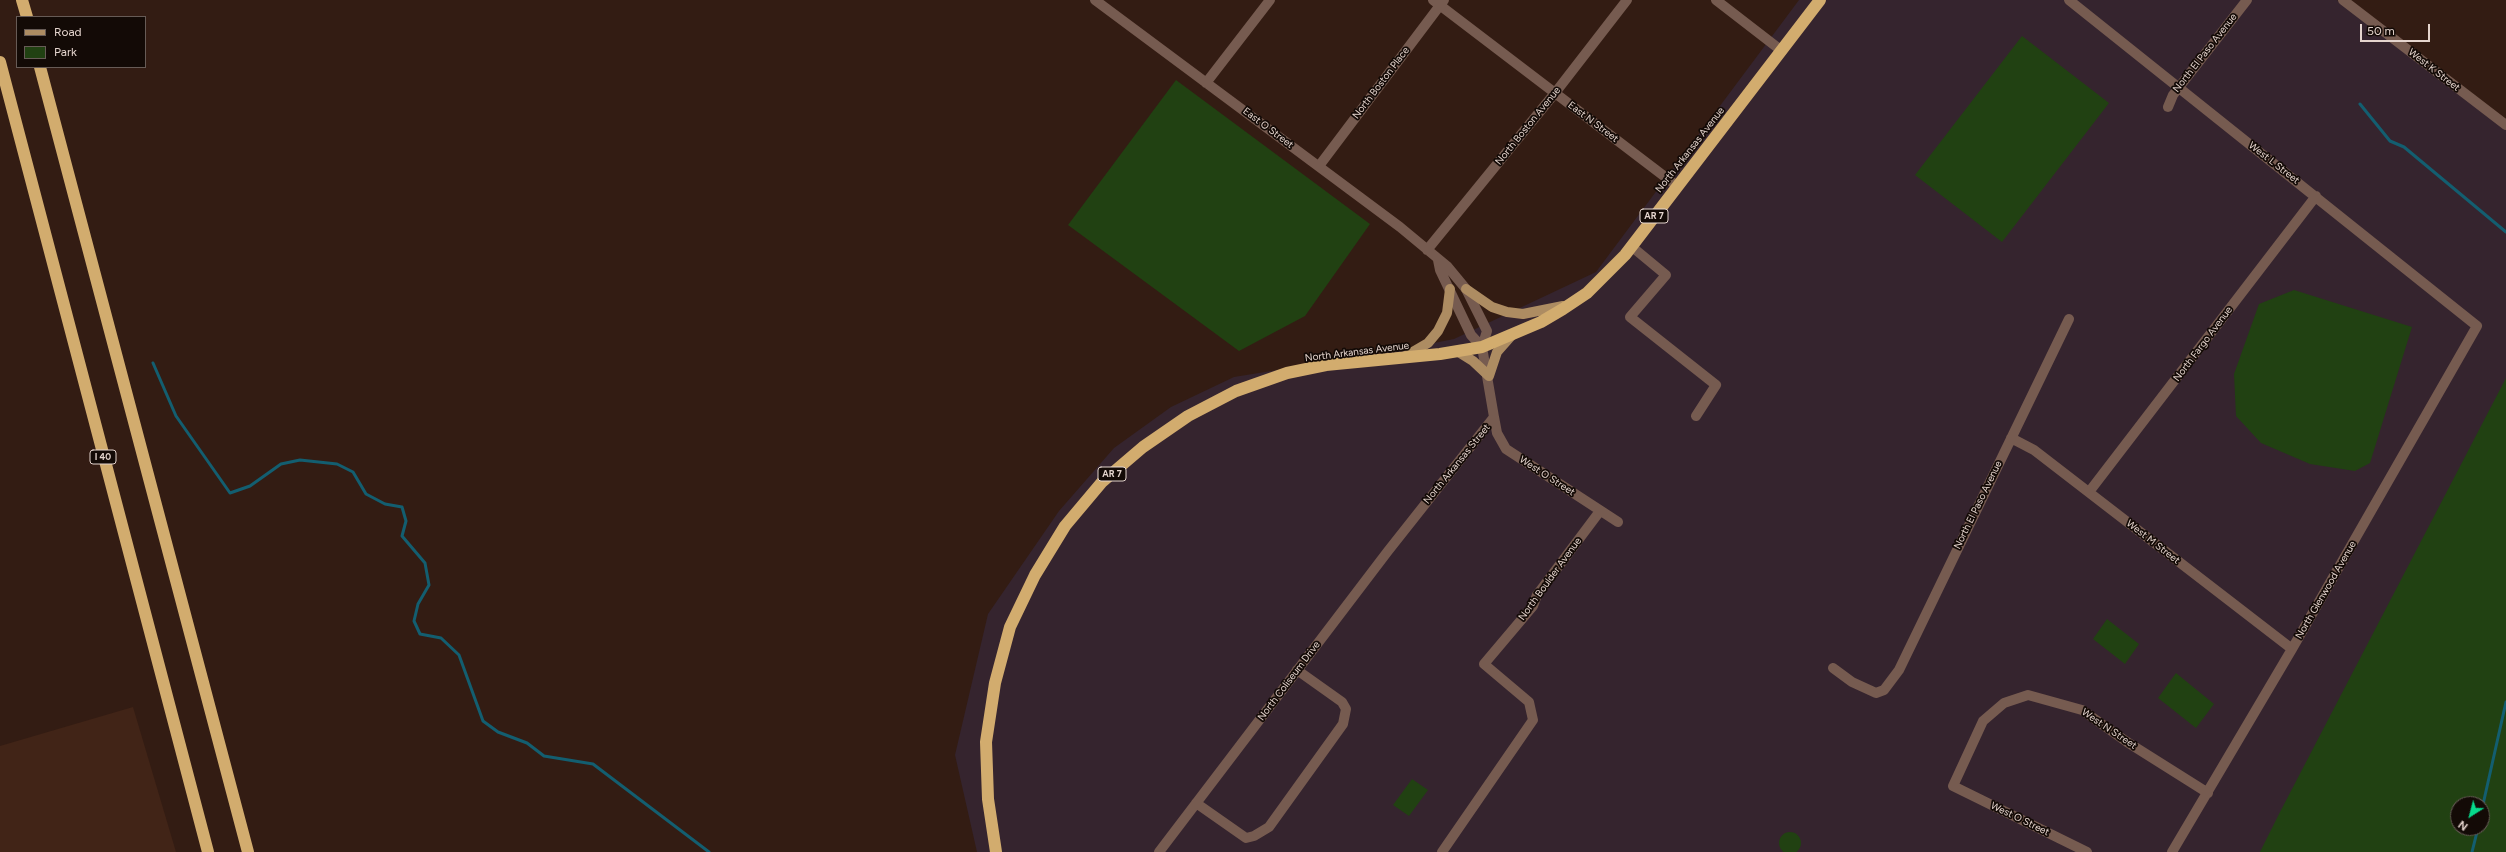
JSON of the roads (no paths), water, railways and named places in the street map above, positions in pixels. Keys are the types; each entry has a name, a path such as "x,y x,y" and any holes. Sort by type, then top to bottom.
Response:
{"highway":[{"path":"22,0 27,16"},
{"name":"North Arkansas Avenue","path":"996,852 988,799 986,742 995,683 1010,627 1035,575 1070,521 1102,482 1143,447 1188,416 1231,393 1287,373 1326,365 1402,359 1482,347 1512,336 1542,322 1571,304 1607,275 1631,246 1820,0"},
{"name":"I 40","path":"0,62 208,852"},
{"path":"40,68 248,852"}],"main road":[{"path":"1402,359 1428,343 1438,331 1447,313 1450,288"},
{"path":"1466,289 1492,307 1507,312 1523,314 1537,313 1571,304"},
{"path":"1457,351 1473,361 1489,376 1498,352 1512,336"}],"street":[{"path":"1206,83 1270,0"},
{"name":"North Boston Avenue","path":"1427,250 1555,93 1627,0"},
{"path":"1716,0 1782,51"},
{"name":"West L Street","path":"2069,0 2477,326"},
{"name":"North El Paso Avenue","path":"2168,107 2179,87 2247,0"},
{"name":"West K Street","path":"2343,0 2506,125"},
{"name":"East O Street","path":"1100,2 1206,83 1319,166 1447,266 1466,289 1487,331 1482,347"},
{"name":"East N Street","path":"1439,2 1677,186"},
{"name":"North Boston Place","path":"1319,166 1439,2"},
{"name":"North Fargo Avenue","path":"2090,492 2316,196"},
{"path":"1631,246 1666,275 1630,317 1716,385 1696,416"},
{"name":"East O Street","path":"1438,260 1440,270 1450,288 1471,335 1482,347"},
{"name":"North El Paso Avenue","path":"1833,668 1852,682 1876,693 1884,690 1899,670 2069,319"},
{"name":"North Glenwood Avenue","path":"2172,852 2292,649 2477,326"},
{"name":"North Arkansas Street","path":"1419,511 1494,417 1489,376 1482,347"},
{"name":"West O Street","path":"1494,417 1497,433 1506,449 1618,522"},
{"name":"West M Street","path":"2011,438 2034,450 2090,492 2292,649"},
{"name":"North Coliseum Drive","path":"1159,852 1419,511"},
{"name":"North Boulder Avenue","path":"1442,852 1533,720 1529,702 1484,664 1533,606 1537,595 1600,511"},
{"path":"1196,803 1246,838 1269,827 1343,724 1346,709 1342,702 1298,670"},
{"name":"West N Street","path":"1953,786 1983,721 2004,703 2028,695 2082,710 2128,742 2208,793"},
{"name":"West O Street","path":"1953,786 2088,852"}],"waterway":[{"path":"2360,104 2390,141 2404,147 2506,232"},
{"path":"153,363 176,416 230,493 250,486 281,464 300,460 337,464 353,472 366,494 385,504 402,507 406,521 402,536 425,563 429,585 418,604 414,621 420,634 441,638 459,655 483,721 498,732 527,743 544,756 593,764 709,852"},
{"path":"2485,796 2506,702"},
{"path":"2472,852 2476,836"}]}
